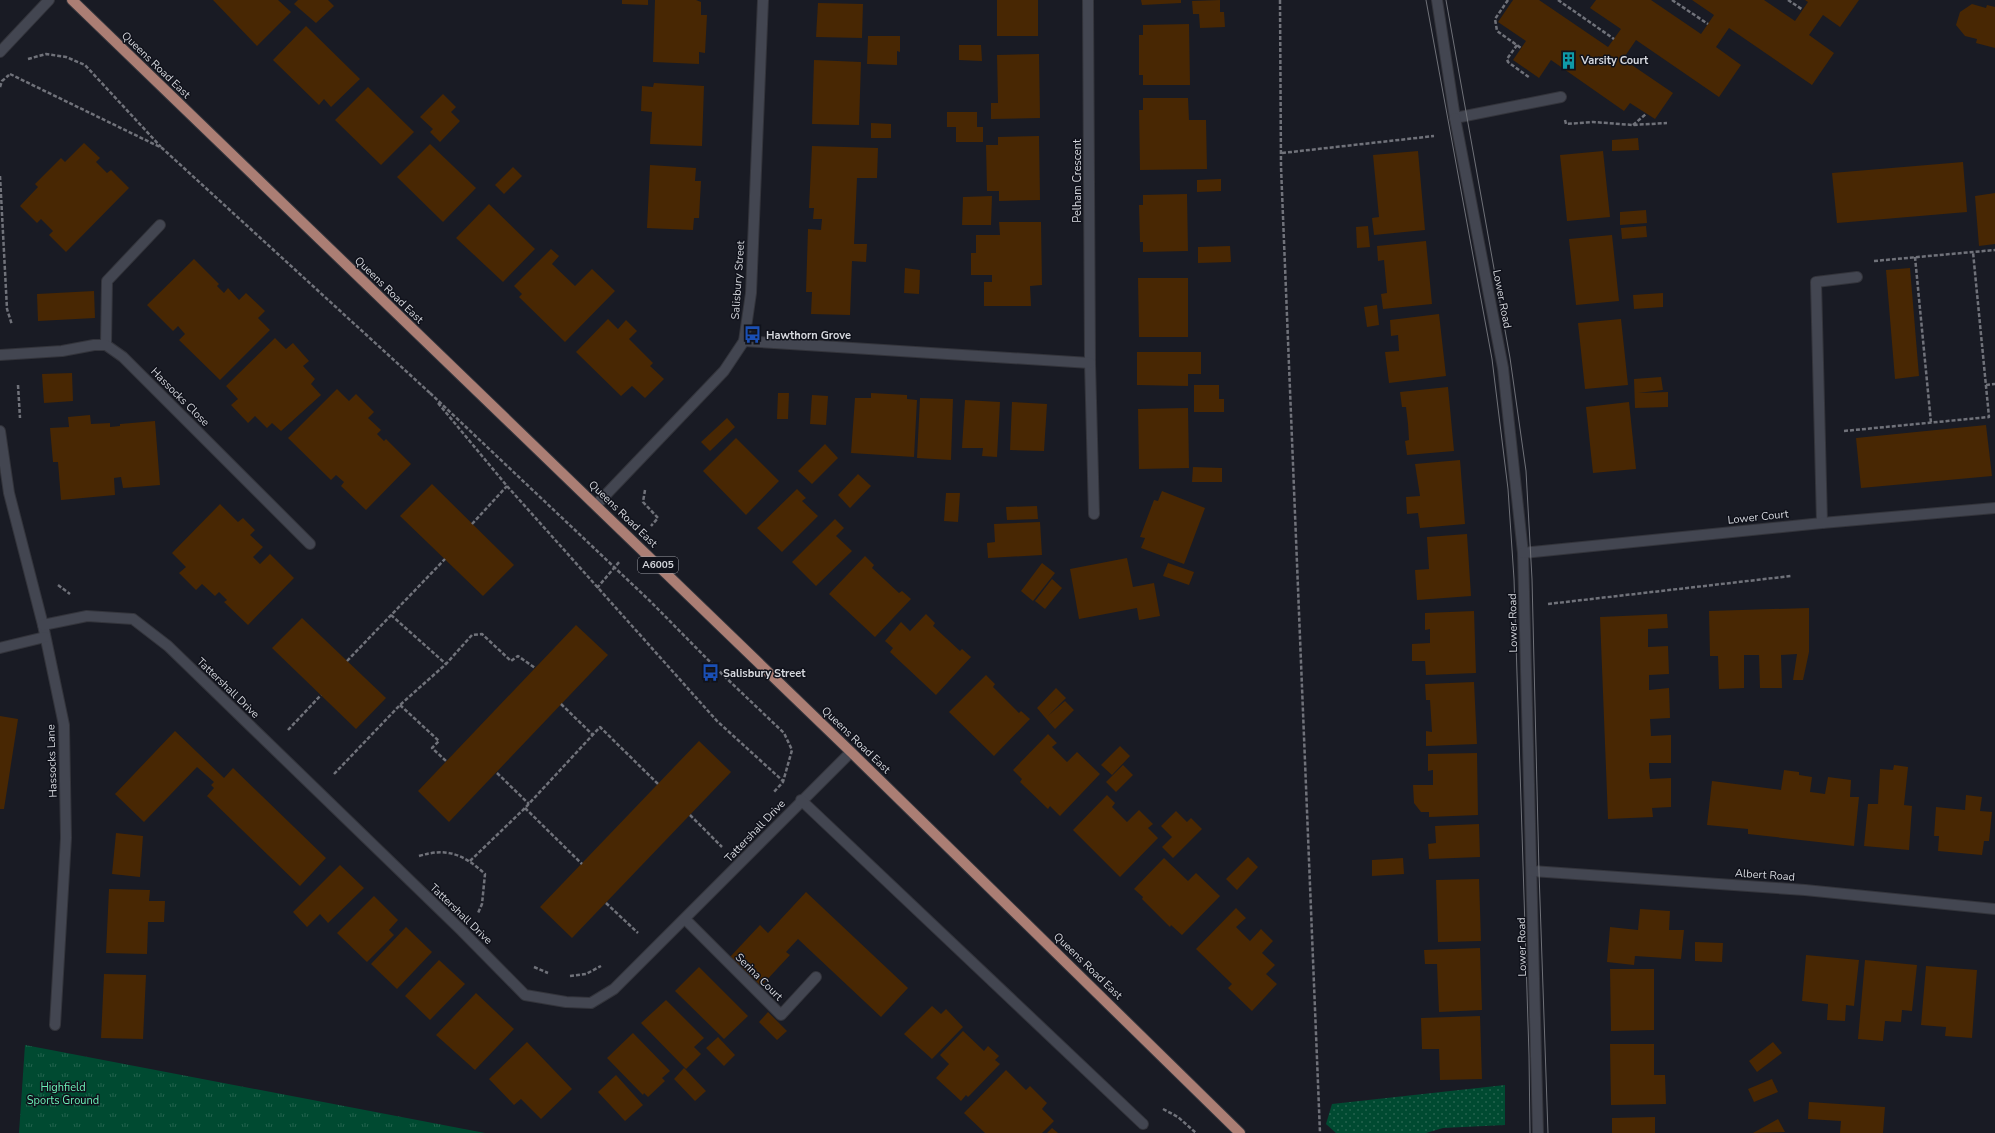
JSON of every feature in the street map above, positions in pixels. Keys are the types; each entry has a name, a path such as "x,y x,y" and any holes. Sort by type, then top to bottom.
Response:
{"main road":[{"name":"Queens Road East","path":"72,0 851,752 1240,1133"}],"street":[{"path":"0,52 49,0"},
{"name":"Salisbury Street","path":"596,505 724,371 744,342 751,293 763,0"},
{"name":"Pelham Crescent","path":"1088,0 1090,363 1094,514"},
{"name":"Lower Road","path":"1437,0 1455,118 1503,368 1524,554 1524,606 1538,1133"},
{"path":"1455,118 1561,97"},
{"path":"0,355 62,351 94,345 106,345 107,280 160,225"},
{"path":"1822,523 1816,282 1857,277"},
{"path":"744,342 1090,363"},
{"name":"Hassocks Close","path":"106,345 123,357 310,544"},
{"name":"Hassocks Lane","path":"0,431 9,493 43,625 64,733 66,838 55,1025"},
{"name":"Lower Court","path":"1524,554 1822,523 1995,508"},
{"name":"Tattershall Drive","path":"43,625 87,616 133,619 168,646 462,931 525,995 566,1002 591,1003 614,989 851,752"},
{"path":"0,648 45,637"},
{"path":"802,800 1143,1124"},
{"name":"Albert Road","path":"1532,871 1804,890 1995,909"},
{"name":"Serina Court","path":"685,919 781,1015 816,978"}],"path":[{"path":"1280,0 1282,153 1320,1133"},
{"path":"1508,0 1495,19 1497,31 1521,48"},
{"path":"1558,0 1614,39"},
{"path":"1672,0 1708,24"},
{"path":"1788,0 1803,10"},
{"path":"1517,45 1507,59 1508,62 1540,84 1544,101"},
{"path":"22,64 28,59 46,54 66,57 85,65 162,148 430,393 616,567 722,674 784,733 792,750 783,782 770,796"},
{"path":"5,69 10,74 162,148"},
{"path":"0,86 2,81 16,69"},
{"path":"1561,97 1566,124 1593,122 1633,126 1667,122"},
{"path":"1633,126 1646,114"},
{"path":"1282,153 1458,134"},
{"path":"0,176 7,309 12,325"},
{"path":"1857,277 1856,262 1995,250"},
{"path":"1820,433 1989,417 1973,252"},
{"path":"1915,257 1931,423"},
{"path":"1986,385 1995,384"},
{"path":"18,385 18,401 21,424"},
{"path":"430,393 507,486 717,721 802,800"},
{"path":"472,524 507,486"},
{"path":"347,661 444,559"},
{"path":"1524,606 1791,576"},
{"path":"54,581 68,594 75,596"},
{"path":"391,615 446,664"},
{"path":"337,781 332,776 400,705 446,664 472,635 482,634 511,661 518,656 535,668"},
{"path":"286,732 321,696"},
{"path":"561,704 593,735"},
{"path":"400,705 439,740 432,748 446,762"},
{"path":"470,861 529,804 600,727 658,784"},
{"path":"497,773 529,804"},
{"path":"525,808 582,864"},
{"path":"690,815 739,865"},
{"path":"715,852 726,840"},
{"path":"422,862 416,856 428,853 458,854 470,861 485,874 482,904 478,913"},
{"path":"606,903 639,934"},
{"path":"472,908 482,918"},
{"path":"634,938 644,928"},
{"path":"530,964 536,969 555,975"},
{"path":"562,977 586,974 602,965"}],"green space":[{"name":"Highfield Sports Ground","path":"25,1045 485,1133 19,1133"},
{"path":"1505,1085 1505,1125 1443,1128 1426,1133 1336,1133 1326,1124 1332,1104"}],"building":[{"path":"213,0 278,0 291,12 257,46"},
{"path":"298,0 328,0 334,6 316,23 294,4"},
{"path":"622,0 648,0 648,5 622,4"},
{"path":"655,0 696,0 701,2 701,15 707,15 705,53 699,52 699,64 653,62"},
{"path":"997,0 1038,0 1038,36 997,36"},
{"path":"1141,0 1181,0 1181,3 1142,5"},
{"path":"1220,0 1220,12 1224,12 1225,27 1200,28 1199,14 1193,14 1192,1"},
{"name":"Varsity Court","path":"1513,0 1539,0 1608,47 1621,29 1590,8 1596,0 1651,0 1701,34 1714,15 1692,0 1764,0 1795,21 1808,2 1805,0 1859,0 1840,27 1823,15 1809,35 1834,53 1812,85 1729,28 1716,47 1741,65 1719,97 1636,40 1623,59 1673,93 1655,119 1630,103 1624,111 1551,60 1539,78 1513,60 1526,41 1498,22"},
{"path":"818,3 863,4 862,38 816,37"},
{"path":"1972,4 1986,8 1987,5 1995,7 1995,48 1976,43 1977,39 1965,36 1956,25 1960,12"},
{"path":"1189,24 1190,85 1143,85 1143,75 1139,75 1139,35 1143,35 1143,25"},
{"path":"306,26 360,79 331,107 324,99 319,105 273,60"},
{"path":"868,36 900,36 900,52 897,51 897,65 867,64"},
{"path":"959,45 981,45 982,61 959,60"},
{"path":"1039,54 1040,118 991,119 991,103 998,103 997,55"},
{"path":"814,60 861,62 859,125 812,124"},
{"path":"654,83 704,86 702,146 650,144 652,112 641,111 642,86 653,87"},
{"path":"368,87 414,132 381,165 335,120"},
{"path":"443,94 456,107 451,112 460,121 440,142 430,132 433,129 420,117"},
{"path":"1143,98 1188,98 1189,120 1206,120 1207,169 1140,170 1139,110 1143,110"},
{"path":"947,112 977,112 977,127 983,127 983,142 956,142 956,127 947,127"},
{"path":"871,123 891,124 891,138 871,138"},
{"path":"1039,136 1040,200 999,201 999,191 987,191 986,145 998,145 998,137"},
{"path":"1638,138 1639,150 1612,151 1612,140"},
{"path":"84,143 100,158 96,162 107,173 111,170 129,188 66,252 49,235 53,231 41,219 37,223 20,206 38,187 35,184 61,158 65,162"},
{"path":"430,144 476,188 443,222 397,177"},
{"path":"812,146 878,148 877,178 857,178 854,244 867,244 866,262 852,261 850,315 811,314 812,292 806,292 808,229 821,230 822,219 813,219 814,208 809,208"},
{"path":"1418,151 1425,230 1374,235 1372,218 1379,217 1373,155"},
{"path":"1603,151 1610,217 1567,221 1560,155"},
{"path":"1963,162 1967,212 1837,223 1832,173"},
{"path":"650,165 696,168 695,181 701,181 699,218 694,218 693,230 647,228"},
{"path":"513,167 522,176 504,194 495,185"},
{"path":"1221,179 1221,191 1197,192 1197,180"},
{"path":"1995,193 1995,244 1979,246 1975,196"},
{"path":"1187,194 1188,251 1143,252 1143,242 1140,242 1139,205 1143,205 1143,195"},
{"path":"992,196 991,225 962,225 963,197"},
{"path":"489,204 535,249 503,282 456,238"},
{"path":"1646,210 1647,223 1620,225 1620,212"},
{"path":"999,222 1041,222 1042,285 1030,286 1031,306 984,306 984,282 992,282 992,275 971,275 971,253 976,253 976,235 1000,235"},
{"path":"1368,226 1370,247 1357,248 1356,227"},
{"path":"1646,226 1647,237 1622,239 1621,228"},
{"path":"1612,235 1619,301 1576,305 1569,239"},
{"path":"1426,241 1432,304 1383,309 1381,294 1387,293 1384,260 1378,261 1377,246"},
{"path":"1230,246 1231,262 1198,263 1198,247"},
{"path":"551,249 559,256 552,264 575,286 592,269 615,291 565,342 519,297 522,294 514,286"},
{"path":"194,259 219,284 217,286 224,293 228,288 239,300 246,293 265,311 258,318 270,330 220,380 179,340 185,334 178,326 173,331 147,305"},
{"path":"905,268 920,270 919,294 904,293"},
{"path":"1910,268 1919,376 1895,379 1886,270"},
{"path":"1138,278 1188,278 1188,337 1139,337"},
{"path":"94,291 95,318 38,321 37,294"},
{"path":"1663,293 1663,307 1634,309 1633,295"},
{"path":"1377,305 1379,325 1367,327 1364,307"},
{"path":"1439,314 1446,376 1389,383 1385,352 1399,351 1398,335 1391,336 1390,320"},
{"path":"608,319 618,329 626,320 637,331 629,339 653,363 650,366 664,379 645,398 632,386 621,396 576,352"},
{"path":"1621,319 1628,385 1585,389 1578,323"},
{"path":"275,338 286,349 293,343 309,361 303,366 315,379 311,384 321,395 281,431 272,423 267,428 255,416 248,423 231,405 238,399 226,386"},
{"path":"1137,352 1201,352 1201,374 1188,374 1188,386 1137,385"},
{"path":"72,373 73,401 44,403 42,374"},
{"path":"1661,377 1663,390 1638,393 1668,392 1668,407 1635,408 1634,379"},
{"path":"1194,385 1219,385 1219,399 1224,399 1224,412 1194,412"},
{"path":"1448,387 1454,451 1407,455 1405,441 1409,440 1408,424 1406,407 1402,407 1400,392"},
{"path":"337,389 349,401 356,394 374,412 368,418 381,430 377,434 384,441 386,439 411,464 366,510 341,486 344,482 336,475 331,480 288,438"},
{"path":"778,393 789,393 788,419 777,419"},
{"path":"871,393 907,395 907,399 917,400 914,457 851,453 855,398 871,398"},
{"path":"812,395 828,396 826,425 810,424"},
{"path":"920,398 953,399 951,460 917,458"},
{"path":"965,400 1000,402 997,457 982,456 983,448 962,448"},
{"path":"1012,402 1047,404 1044,451 1010,450"},
{"path":"1629,402 1636,469 1593,473 1586,407"},
{"path":"1188,408 1189,468 1139,469 1138,409"},
{"path":"90,415 91,424 110,423 110,427 120,426 120,424 155,421 160,485 123,488 121,477 114,478 115,495 61,500 58,462 53,462 50,428 69,427 68,417"},
{"path":"727,418 735,427 710,451 701,442"},
{"path":"1986,425 1992,476 1861,488 1856,438"},
{"path":"736,438 779,481 746,515 703,471"},
{"path":"825,444 838,458 812,484 798,471"},
{"path":"1460,460 1465,524 1420,528 1418,513 1407,514 1406,497 1420,496 1415,464"},
{"path":"1193,467 1222,468 1222,482 1192,482"},
{"path":"858,474 871,486 850,508 838,495"},
{"path":"432,484 514,565 483,596 400,516"},
{"path":"797,489 806,498 802,501 818,516 782,552 757,528"},
{"path":"1162,491 1205,508 1184,564 1141,548 1145,538 1140,537 1154,500 1158,501"},
{"path":"946,493 960,493 958,522 944,521"},
{"path":"220,504 238,522 243,518 255,530 250,535 263,547 253,557 260,564 270,554 294,578 248,625 224,602 227,600 219,592 215,596 202,584 196,590 179,573 186,567 172,553"},
{"path":"1037,506 1038,519 1007,520 1006,507"},
{"path":"835,519 844,528 836,536 852,551 816,586 792,562"},
{"path":"1040,522 1042,555 988,558 987,543 995,542 994,524"},
{"path":"1467,534 1471,596 1417,600 1415,570 1429,569 1427,537"},
{"path":"865,556 874,565 872,568 899,593 902,591 911,599 875,637 829,594"},
{"path":"1127,558 1133,587 1154,583 1160,616 1139,620 1137,608 1079,619 1070,569"},
{"path":"1042,563 1055,573 1033,601 1021,591"},
{"path":"1168,563 1194,572 1189,585 1163,576"},
{"path":"1052,579 1062,588 1045,609 1035,601"},
{"path":"1809,608 1809,652 1803,680 1793,680 1797,654 1781,655 1782,688 1760,688 1759,655 1744,655 1744,688 1719,689 1718,656 1710,656 1709,611"},
{"path":"1474,611 1476,673 1426,675 1425,661 1412,661 1412,644 1430,643 1430,629 1425,630 1425,613"},
{"path":"926,614 935,623 933,626 960,651 962,649 971,657 936,695 890,652 893,648 885,641 901,622 910,631"},
{"path":"1667,614 1668,628 1648,629 1648,647 1668,646 1669,674 1649,675 1649,690 1669,688 1670,718 1650,719 1651,736 1671,735 1671,763 1649,763 1649,771 1650,779 1671,778 1671,807 1652,808 1653,817 1608,819 1600,617"},
{"path":"302,618 386,698 356,729 272,648"},
{"path":"576,625 608,655 449,822 418,791"},
{"path":"986,675 995,684 993,687 1019,713 1021,711 1030,719 994,756 949,712"},
{"path":"1474,682 1477,744 1426,746 1426,731 1432,732 1430,700 1426,700 1425,684"},
{"path":"1056,688 1066,698 1048,716 1065,701 1074,710 1055,729 1037,708"},
{"path":"0,716 18,719 4,809 0,809"},
{"path":"175,731 224,778 233,768 326,858 300,886 207,796 214,788 211,785 214,782 197,767 144,822 115,794"},
{"path":"1048,734 1057,743 1052,747 1067,762 1077,752 1100,774 1060,816 1050,806 1048,809 1020,782 1022,779 1013,770"},
{"path":"699,741 731,772 572,938 540,907"},
{"path":"1120,746 1130,756 1112,775 1101,765"},
{"path":"1477,753 1478,815 1429,817 1429,812 1421,812 1414,803 1413,785 1433,785 1433,770 1428,771 1428,754"},
{"path":"1123,765 1133,775 1116,792 1106,782"},
{"path":"1894,765 1908,767 1904,805 1912,806 1909,850 1864,846 1868,804 1878,804 1880,769 1893,770"},
{"path":"1784,770 1799,772 1799,775 1812,777 1810,792 1825,794 1828,777 1851,780 1850,797 1859,797 1854,846 1748,834 1748,829 1707,825 1712,781 1781,790"},
{"path":"1107,795 1115,803 1112,807 1127,822 1139,810 1153,824 1148,828 1158,838 1120,877 1073,830"},
{"path":"1966,795 1982,797 1980,811 1992,812 1989,841 1984,841 1982,855 1938,851 1939,836 1934,836 1936,807 1965,810"},
{"path":"1176,811 1187,822 1191,818 1202,829 1173,858 1162,847 1172,837 1161,826"},
{"path":"1479,824 1480,857 1429,859 1428,844 1436,843 1435,826"},
{"path":"116,833 143,836 140,877 112,874"},
{"path":"1248,857 1258,867 1237,890 1226,879"},
{"path":"1164,858 1188,881 1196,873 1220,896 1182,935 1171,925 1170,927 1134,889"},
{"path":"1403,858 1404,874 1372,876 1372,860"},
{"path":"340,865 364,888 328,923 320,914 307,927 293,912"},
{"path":"1479,879 1481,941 1438,942 1436,880"},
{"path":"109,889 150,890 149,901 165,901 164,922 148,922 147,954 106,953"},
{"path":"806,892 908,988 881,1017 798,939 786,952 790,955 761,986 730,957 760,925 768,933"},
{"path":"374,896 398,920 389,930 394,935 367,962 337,933"},
{"path":"1236,908 1246,918 1236,927 1250,941 1261,929 1273,941 1262,953 1275,965 1266,974 1277,984 1252,1011 1228,988 1232,984 1196,949"},
{"path":"1640,909 1670,911 1669,930 1684,930 1681,959 1635,956 1634,965 1607,962 1610,927 1638,930"},
{"path":"406,927 432,952 397,989 371,964"},
{"path":"1695,942 1723,943 1722,962 1695,961"},
{"path":"1480,948 1482,1010 1439,1012 1437,964 1425,964 1424,950"},
{"path":"1806,955 1859,960 1854,1006 1846,1005 1845,1021 1827,1020 1828,1004 1802,1001"},
{"path":"439,960 465,984 430,1020 405,996"},
{"path":"1865,960 1917,965 1912,1011 1902,1010 1901,1022 1885,1021 1883,1041 1858,1039"},
{"path":"1926,966 1977,970 1972,1038 1945,1036 1946,1027 1921,1025"},
{"path":"699,967 748,1016 724,1039 675,991"},
{"path":"1610,969 1654,969 1654,1030 1611,1031"},
{"path":"104,974 146,975 143,1039 101,1038"},
{"path":"476,993 514,1029 475,1070 436,1035"},
{"path":"666,1000 704,1038 694,1047 701,1054 686,1069 641,1023"},
{"path":"932,1006 941,1014 946,1009 963,1027 932,1059 904,1034"},
{"path":"768,1012 787,1031 777,1040 759,1022"},
{"path":"1480,1016 1482,1079 1440,1080 1439,1049 1422,1049 1421,1018"},
{"path":"963,1031 984,1051 988,1046 999,1056 995,1060 1000,1064 968,1097 966,1095 961,1101 936,1078 949,1064 940,1055"},
{"path":"633,1033 670,1071 662,1078 665,1081 648,1097 644,1093 643,1095 607,1058"},
{"path":"718,1037 735,1055 724,1066 706,1048"},
{"path":"527,1042 572,1089 541,1119 521,1099 514,1105 489,1079"},
{"path":"1773,1042 1782,1053 1757,1072 1749,1061"},
{"path":"1610,1044 1654,1044 1654,1075 1665,1075 1666,1104 1611,1105"},
{"path":"684,1068 706,1091 695,1101 674,1079"},
{"path":"1006,1070 1026,1090 1030,1086 1047,1103 1042,1109 1054,1121 1042,1133 985,1133 964,1113"},
{"path":"616,1075 643,1105 625,1121 598,1092"},
{"path":"1772,1079 1778,1092 1754,1102 1748,1089"},
{"path":"1809,1102 1885,1107 1883,1133 1840,1133 1841,1121 1808,1119"},
{"path":"1655,1117 1655,1133 1612,1133 1612,1118"},
{"path":"1778,1119 1785,1132 1753,1133"},
{"path":"1052,1128 1058,1133 1047,1133"}],"tram line":[{"path":"1426,0 1492,359 1508,489 1514,579 1529,1055 1530,1133"},
{"path":"1446,0 1510,358 1526,471 1532,579 1539,872 1548,1133"}],"place":[{"name":"Varsity Court","path":"1568,60"},
{"name":"Hawthorn Grove","path":"753,335"},
{"name":"Salisbury Street","path":"710,673"}]}
